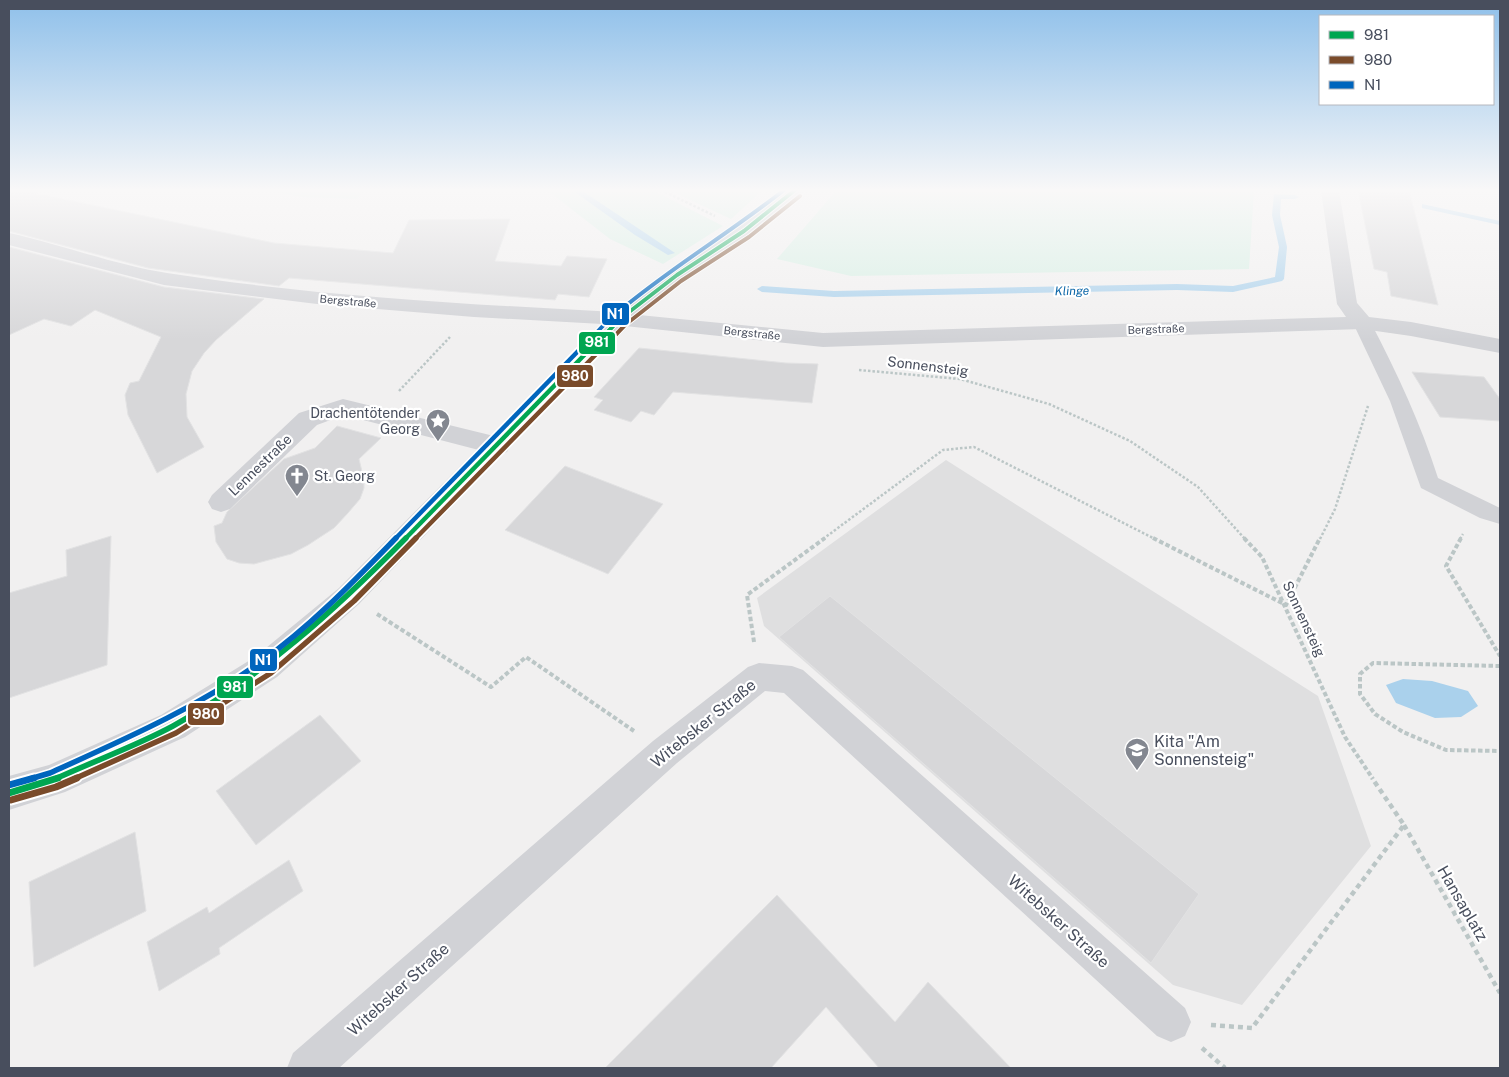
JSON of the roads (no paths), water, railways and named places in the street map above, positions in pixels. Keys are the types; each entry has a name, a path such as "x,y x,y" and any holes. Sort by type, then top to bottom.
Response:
{"street":[{"name":"Bergstraße","path":"14,240 164,279 317,298 474,311 620,319 823,340 1362,323 1411,329 1500,346"},
{"path":"9,793 54,780 173,726 266,667 349,596 498,446 620,319 677,275 730,240"},
{"path":"1337,240 1347,304 1362,323"},
{"name":"Lennestraße","path":"221,502 308,419 343,407 498,446"},
{"name":"Witebsker Straße","path":"308,1068 665,752 759,677 792,680 1171,1022"}],"lane":[{"path":"1362,323 1396,389 1420,451 1429,483 1500,516"}],"water":[{"path":"1403,679 1432,681 1468,691 1478,706 1461,717 1435,718 1396,703 1386,685"}],"waterway":[{"name":"Klinge","path":"650,240 671,253"},
{"name":"Klinge","path":"762,289 834,294 1177,287 1233,289 1279,279 1283,247 1282,240"}],"place":[{"name":"Drachentötender Georg","path":"438,442"},
{"name":"St. Georg","path":"297,497"},
{"name":"Kita \"Am Sonnensteig\"","path":"1137,771"}]}
